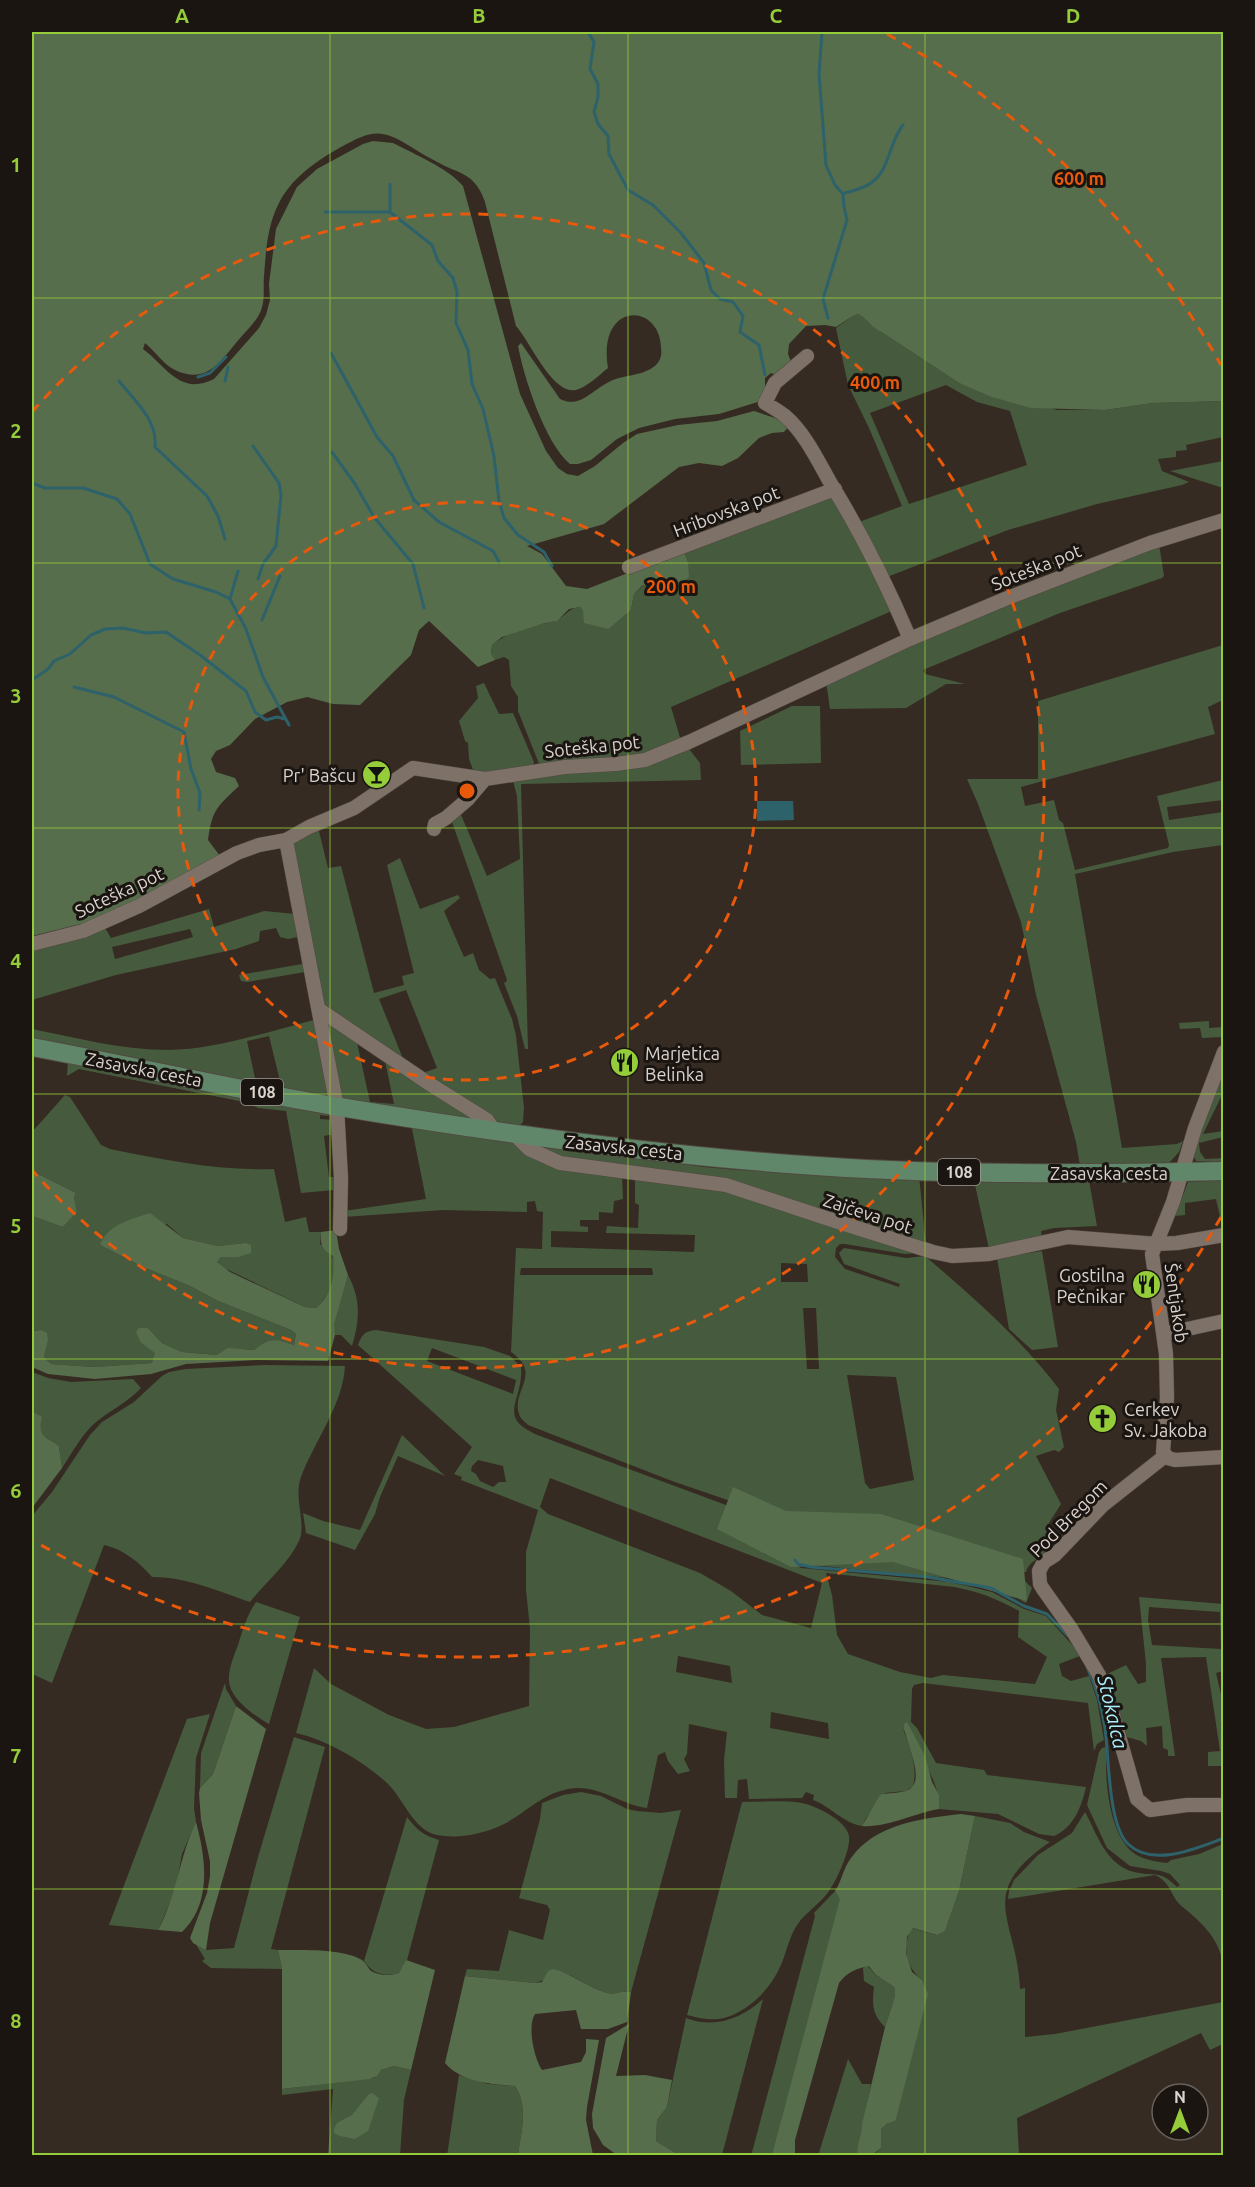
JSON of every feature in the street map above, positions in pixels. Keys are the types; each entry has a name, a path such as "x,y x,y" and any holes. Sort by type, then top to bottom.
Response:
{"main road":[{"name":"Zasavska cesta","path":"32,1047 337,1107 514,1134 667,1152 865,1169 971,1172 1181,1173 1224,1171"}],"street":[{"path":"807,356 775,383 765,403 785,416 798,431 835,489 883,576 910,639"},
{"name":"Hribovska pot","path":"629,567 835,489"},
{"name":"Soteška pot","path":"32,944 83,931 139,906 237,854 259,845 286,840 309,826 354,808 413,768 485,779 565,766 616,764 645,760 689,742 910,639 1005,599 1120,554 1224,520"},
{"path":"434,829 437,822 446,818 461,805 485,779"},
{"path":"286,840 337,1107 341,1178 340,1229"},
{"path":"320,1010 487,1120 494,1130"},
{"name":"Šentjakob","path":"1165,1456 1163,1443 1167,1388 1164,1334 1152,1257 1198,1117 1224,1052"},
{"name":"Zajčeva pot","path":"514,1134 529,1149 560,1163 726,1185 933,1252 952,1256 989,1254 1068,1237 1157,1244 1224,1235"},
{"path":"1164,1334 1224,1321"},
{"path":"1165,1456 1175,1460 1224,1457"},
{"name":"Pod Bregom","path":"1165,1456 1103,1505 1055,1555 1044,1562 1039,1571 1040,1584 1072,1630 1102,1681 1137,1799 1150,1810 1224,1805"}],"green space":[{"path":"32,32 1223,32 1223,401 1153,403 1105,410 1031,408 992,397 959,383 875,328 858,314 836,327 806,326 789,344 788,354 792,364 778,376 771,373 765,378 765,394 761,401 719,414 675,419 639,428 617,439 591,460 570,464 552,441 544,426 530,392 518,346 521,343 560,399 574,402 615,379 645,372 656,365 661,352 658,333 651,322 641,316 630,316 620,320 612,330 607,346 608,368 580,389 567,389 558,384 542,366 516,326 485,202 474,182 462,173 439,163 398,139 381,134 359,138 313,165 289,187 283,196 274,213 269,231 261,311 221,361 206,372 197,375 187,374 175,370 145,343 143,349 183,382 192,384 214,379 259,328 266,315 270,300 269,284 276,229 297,187 317,169 363,144 373,141 393,143 440,167 463,186 520,394 546,451 558,468 567,474 578,476 637,434 678,425 717,421 754,411 784,421 788,427 784,432 772,433 759,438 738,458 722,466 699,463 679,467 604,524 527,546 542,554 566,586 587,589 684,551 688,562 689,577 676,587 667,590 643,585 634,594 631,610 609,629 584,623 583,610 580,607 569,609 557,621 502,637 492,645 491,654 495,660 478,667 429,621 419,630 411,655 360,705 333,704 307,697 287,702 255,719 230,745 216,751 211,759 216,772 235,778 239,786 217,809 212,821 208,840 220,856 105,918 32,936"},
{"path":"858,314 879,331 959,383 1057,410 1105,410 1153,403 1223,401 1223,437 1186,445 1187,450 1176,451 1176,457 1158,459 1162,471 1189,482 1182,485 1097,504 1008,530 887,577 859,522 902,506 848,385 836,328","holes":["946,385 977,402 1010,411 1027,465 909,504 870,413"]},
{"path":"1223,461 1223,488 1170,471"},
{"path":"831,493 894,610 671,707 681,741 642,756 540,766 518,711 518,697 511,686 509,660 504,657 495,660 491,655 492,645 518,631 555,621 572,609 580,607 609,629 631,610 634,594 644,585 667,591 688,562 684,551"},
{"path":"1159,544 1164,576 1162,578 1060,613 923,670 925,674 965,684 946,684 906,708 830,709 826,681 895,649"},
{"path":"1223,645 1223,700 1208,707 1215,734 1021,787 1025,806 1054,800 1059,820 1063,823 1075,870 1168,848 1157,796 1223,780 1223,800 1167,807 1169,820 1223,812 1223,845 1173,852 1075,874 1122,1148 1177,1144 1183,1141 1179,1152 1169,1163 1080,1166 1076,1142 1036,995 1021,922 967,779 1038,779 1038,701"},
{"path":"484,683 499,714 513,713 534,762 533,765 483,775 473,770 469,759 468,743 465,741 459,721 478,698 476,686"},
{"path":"792,706 820,706 821,763 741,765 740,731"},
{"path":"689,749 700,763 701,780 521,784 528,1049 525,1049 517,1016 504,983 507,981 506,977 451,819 459,810 487,876 520,859 517,796 513,781 481,785"},
{"path":"318,827 328,868 341,866 374,993 404,985 402,976 414,973 387,865 400,858 420,909 458,895 460,898 444,911 464,957 473,953 479,970 490,979 495,978 512,1019 524,1108 523,1122 520,1125 494,1121 420,1074 437,1068 406,990 379,999 406,1066 328,1012 321,1002 293,846 295,840"},
{"path":"209,909 214,927 264,911 296,914 302,936 288,939 280,937 276,928 260,931 259,941 236,949 116,975 32,1000 32,948 104,926 111,938","holes":["190,929 193,937 115,959 112,947"]},
{"path":"302,964 306,966 330,1091 327,1096 32,1041 32,1029 134,1048 186,1049 242,1039 314,1020 305,972 247,982 241,981 239,975","holes":["269,1036 280,1082 255,1078 247,1041"]},
{"path":"325,1019 356,1038 370,1102 394,1104 384,1056 480,1121 341,1099"},
{"path":"1209,1021 1209,1028 1223,1027 1223,1037 1202,1038 1200,1028 1180,1029 1179,1023"},
{"path":"68,1060 332,1113 328,1116 320,1115 320,1119 333,1120 334,1134 324,1136 329,1177 336,1177 334,1190 301,1193 286,1111 258,1108 249,1103 79,1069 67,1076"},
{"path":"1223,1067 1223,1093 1203,1134 1223,1131 1223,1137 1199,1143 1200,1152 1205,1159 1223,1158 1223,1162 1196,1161 1192,1153"},
{"path":"65,1095 70,1097 101,1145 110,1149 171,1161 212,1166 274,1169 285,1222 306,1217 309,1232 321,1232 320,1244 330,1252 333,1258 335,1272 332,1286 316,1308 305,1307 220,1266 217,1262 221,1257 238,1257 245,1243 218,1246 183,1238 167,1224 100,1245 218,1301 291,1330 296,1334 294,1345 268,1341 254,1350 238,1349 217,1355 182,1352 162,1343 148,1328 141,1343 156,1353 152,1363 94,1367 51,1364 44,1357 48,1341 41,1330 32,1331 32,1216 63,1227 77,1212 74,1197 76,1193 32,1171 32,1132"},
{"path":"411,1124 515,1143 622,1177 623,1199 614,1201 613,1213 599,1212 599,1220 580,1220 580,1226 588,1227 588,1232 551,1231 551,1247 694,1252 695,1235 606,1233 607,1226 638,1228 639,1205 635,1203 635,1177 700,1182 920,1253 905,1254 840,1244 836,1248 835,1257 845,1269 899,1287 900,1284 844,1264 839,1253 844,1248 906,1258 925,1256 1013,1336 1059,1389 1056,1410 1064,1447 1059,1452 1054,1450 1036,1456 1061,1504 1047,1526 1050,1543 1055,1552 1034,1561 1026,1572 1014,1573 774,1516 672,1481 528,1425 520,1415 518,1405 525,1368 511,1352 516,1248 542,1249 543,1212 537,1211 535,1201 527,1202 527,1212 443,1210 344,1217 344,1211 426,1199","holes":["781,1263 807,1264 808,1282 781,1282","521,1268 652,1268 653,1275 520,1275","803,1308 816,1308 819,1369 807,1369","847,1375 896,1377 914,1480 870,1489 865,1483"]},
{"path":"534,1142 704,1167 919,1176 926,1245 751,1189 611,1169 540,1152"},
{"path":"32,1171 76,1193 74,1197 77,1212 63,1227 32,1216"},
{"path":"974,1180 1089,1180 1097,1226 1054,1228 1041,1231 1042,1238 989,1249"},
{"path":"1223,1180 1223,1230 1216,1199 1185,1203 1185,1215 1175,1216 1188,1182"},
{"path":"150,1213 183,1238 218,1246 245,1243 251,1245 251,1253 238,1257 221,1257 217,1262 230,1272 305,1307 316,1308 329,1291 333,1278 333,1256 322,1247 321,1232 336,1230 339,1249 348,1275 334,1324 335,1335 328,1361 258,1360 186,1364 151,1374 95,1379 48,1374 32,1367 32,1331 41,1330 47,1333 48,1341 44,1357 51,1364 94,1367 152,1363 155,1353 141,1343 136,1332 139,1328 148,1328 162,1343 182,1352 217,1355 228,1348 254,1350 272,1340 294,1345 296,1334 291,1330 218,1301 100,1245 114,1227"},
{"path":"1042,1251 1058,1347 1032,1350 1009,1329 997,1258"},
{"path":"348,1275 358,1310 357,1327 352,1346 341,1335 335,1335 333,1324"},
{"path":"376,1330 484,1347 510,1356 521,1367 521,1379 514,1408 515,1415 518,1422 526,1429 540,1436 734,1508 1025,1581 1032,1588 1026,1603 1011,1593 977,1582 933,1576 796,1565 801,1568 950,1582 992,1592 1024,1609 1046,1616 1080,1656 1059,1664 1062,1676 1071,1681 1089,1676 1097,1700 1104,1740 1097,1744 1094,1751 1088,1703 923,1683 914,1685 912,1689 911,1722 917,1728 936,1763 984,1770 987,1775 1086,1787 1082,1802 1072,1822 1054,1836 1039,1834 998,1814 939,1809 932,1777 903,1729 914,1765 913,1786 906,1791 885,1793 862,1826 843,1818 813,1800 814,1795 806,1792 802,1798 749,1799 747,1779 738,1780 737,1798 725,1798 724,1760 727,1732 689,1724 687,1754 684,1759 690,1771 678,1774 668,1761 665,1752 658,1755 647,1808 598,1791 579,1788 549,1795 504,1824 480,1833 445,1836 429,1832 421,1827 387,1783 367,1767 332,1746 296,1733 314,1668 331,1684 389,1715 426,1729 454,1727 529,1706 530,1629 526,1590 526,1552 538,1510 461,1480 462,1477 454,1474 472,1447 358,1345 364,1334","holes":["432,1348 516,1380 513,1394 427,1361","478,1460 503,1466 506,1482 499,1482 493,1487 480,1481 471,1471 472,1466","550,1478 822,1583 811,1628 762,1615 731,1591 700,1573 548,1514 540,1507","826,1573 954,1587 971,1591 995,1599 1019,1611 1018,1637 1047,1657 1035,1684 943,1675 931,1678 900,1672 848,1654 837,1635 832,1595","678,1656 730,1666 732,1683 676,1672","771,1712 828,1723 829,1739 770,1728"]},
{"path":"265,1365 345,1366 334,1409 301,1477 298,1494 301,1534 289,1558 250,1602 190,1582 152,1577 130,1557 104,1545 52,1683 32,1674 32,1516 52,1492 90,1435 102,1422 134,1402 169,1372"},
{"path":"32,1372 48,1378 71,1382 133,1379 141,1388 91,1427 62,1468 59,1446 44,1435 40,1429 41,1417 32,1411"},
{"path":"32,1411 42,1417 41,1429 44,1435 59,1446 62,1468 32,1508"},
{"path":"402,1435 445,1476 398,1456 375,1514 355,1550 306,1533 303,1513 323,1521 360,1530"},
{"path":"733,1487 786,1511 881,1514 1023,1559 1027,1601 893,1562 791,1567 717,1529"},
{"path":"1139,1597 1223,1604 1223,1671 1216,1673 1223,1703 1223,1782 1222,1766 1208,1766 1208,1752 1220,1751 1206,1657 1161,1658 1175,1756 1168,1756 1168,1750 1163,1748 1162,1726 1146,1728 1147,1746 1141,1741 1123,1736 1103,1676 1126,1665 1138,1684 1146,1682","holes":["1149,1607 1220,1612 1221,1649 1152,1645 1148,1620"]},
{"path":"256,1602 300,1617 269,1724 250,1712 238,1700 230,1688 229,1681 233,1658"},
{"path":"225,1683 236,1706 213,1774 200,1788 201,1753"},
{"path":"236,1706 266,1729 210,1923 206,1950 193,1943 190,1938 207,1893 210,1876 210,1861 201,1820 199,1793 200,1788 213,1774"},
{"path":"210,1714 196,1758 194,1808 196,1822 182,1854 175,1892 158,1930 109,1925 187,1719"},
{"path":"907,1722 925,1756 932,1782 939,1795 939,1809 891,1823 862,1826 880,1795 905,1791 914,1785 915,1769 904,1724"},
{"path":"294,1737 325,1747 271,1949 278,1950 282,1969 211,1968 202,1961 205,1959 195,1943 206,1950 234,1948 258,1857"},
{"path":"1107,1747 1106,1771 1111,1811 1119,1834 1133,1853 1149,1860 1167,1863 1223,1844 1223,1963 1211,1935 1177,1902 1166,1883 1155,1875 1166,1878 1177,1887 1180,1885 1170,1874 1130,1866 1107,1848 1087,1805 1099,1752 1102,1748"},
{"path":"581,1792 601,1796 627,1809 637,1811 661,1813 681,1810 631,1992 607,1993 565,1973 548,1971 544,1980 535,1983 465,1976 467,1969 499,1971 509,1930 543,1940 550,1910 547,1905 519,1898 540,1819 542,1803 563,1795"},
{"path":"742,1802 795,1802 815,1807 837,1819 847,1830 848,1849 832,1886 797,1925 776,1976 770,1984 750,2005 733,2015 705,2019 687,2015"},
{"path":"1085,1812 1098,1839 1116,1863 1134,1872 1155,1875 1008,1899 1014,1880 1038,1855 1072,1833"},
{"path":"961,1814 975,1816 959,1891 945,1931 937,1935 913,1928 907,1937 906,1953 912,1972 922,1980 928,1994 897,2115 895,2121 881,2129 881,2148 872,2155 857,2155 885,2027 895,1996 895,1988 878,1976 869,1966 852,1971 839,1983 795,2140 795,2155 772,2155 840,1899 835,1891 848,1862 861,1847 886,1830 916,1821"},
{"path":"975,1816 1010,1823 1024,1832 1050,1842 1027,1860 1013,1877 1006,1893 1005,1908 1020,1989 1025,1988 1025,2037 1055,2034 1223,2002 1223,2044 1210,2050 1201,2033 1017,2118 1019,2155 872,2156 881,2148 881,2129 888,2123 922,1980 909,1963 906,1949 909,1935 912,1928 936,1935 945,1931 959,1891"},
{"path":"407,1817 421,1831 439,1840 407,1960 399,1973 388,1975 375,1972 364,1961"},
{"path":"196,1822 204,1865 204,1880 198,1908 192,1921 182,1932 158,1930 170,1904"},
{"path":"835,1891 841,1899 778,2138 772,2155 751,2156 814,1913"},
{"path":"278,1950 321,1950 344,1953 362,1960 371,1971 381,1975 399,1973 406,1960 435,1970 411,2070 394,2066 381,2070 377,2076 370,2079 282,2089 282,1969"},
{"path":"866,1966 895,1988 895,1996 885,2027 874,2009 874,1987 864,1981 863,1968"},
{"path":"553,1969 607,1993 631,1992 627,2022 608,2029 581,2029 576,2010 535,2014 533,2019 533,2042 536,2058 542,2070 581,2062 586,2052 586,2039 599,2040 586,2120 593,2155 518,2155 523,2111 515,2086 469,2079 452,2070 445,2063 465,1976 535,1983 542,1982 548,1971"},
{"path":"763,1999 722,2155 679,2155 656,2141 657,2120 667,2107 686,2018 707,2022 727,2020 746,2012"},
{"path":"629,2024 616,2076 645,2075 672,2080 667,2107 657,2120 656,2141 679,2155 617,2155 603,2145 593,2128 592,2114 606,2038"},
{"path":"848,2059 862,2084 871,2084 857,2155 818,2156"},
{"path":"394,2066 411,2070 404,2100 400,2155 328,2155 333,2089 282,2095 282,2089 374,2078 381,2070"},
{"path":"459,2075 488,2084 515,2086 523,2111 518,2155 447,2156"},
{"path":"372,2093 379,2098 368,2131 355,2139 334,2133 337,2123 352,2115"}],"water":[{"path":"757,801 793,801 794,820 757,821"}],"waterway":[{"path":"588,32 594,42 590,69 598,84 598,97 594,112 598,124 608,136 609,154 628,190 653,205 681,233 704,263 711,290 720,299 733,302 743,316 740,332 759,345 765,375"},
{"path":"822,32 819,74 826,165 835,185 843,194 847,220 823,299 828,318"},
{"path":"844,193 865,187 877,177 903,125"},
{"path":"390,184 390,212"},
{"path":"325,212 390,212 432,245 438,261 453,278 457,292 456,323 468,350 472,384 483,409 494,456 499,501 504,518 518,535 544,552 552,566"},
{"path":"331,353 377,437 393,456 414,500 439,522 493,551 499,562"},
{"path":"198,377 210,373 226,357"},
{"path":"225,381 228,367"},
{"path":"119,381 149,419 155,437 155,447 207,496 218,516 225,539"},
{"path":"253,446 279,483 281,495 276,546 263,564 258,579"},
{"path":"332,452 355,484 374,517 413,564 424,608"},
{"path":"32,483 45,488 83,488 117,499 130,514 150,564 173,579 216,592 230,599 246,629 263,677 289,725"},
{"path":"230,599 238,571"},
{"path":"262,620 280,576"},
{"path":"32,680 48,669 54,661 70,654 91,635 105,629 123,628 146,633 166,632 246,691 255,712 266,720 277,717 285,719"},
{"path":"74,687 114,697 184,732 191,769 200,793 199,810"},
{"name":"Stokalca","path":"795,1560 798,1564 811,1567 928,1577 991,1588 1024,1606 1047,1614 1068,1636"},
{"name":"Stokalca","path":"1087,1667 1096,1689 1104,1720 1113,1806 1121,1835 1128,1844 1150,1855 1162,1855 1188,1851 1224,1838"}],"place":[{"name":"Pr' Bašcu","path":"377,775"},
{"name":"Marjetica Belinka","path":"624,1063"},
{"name":"Gostilna Pečnikar","path":"1146,1285"},
{"name":"Cerkev Sv. Jakoba","path":"1103,1419"}]}
